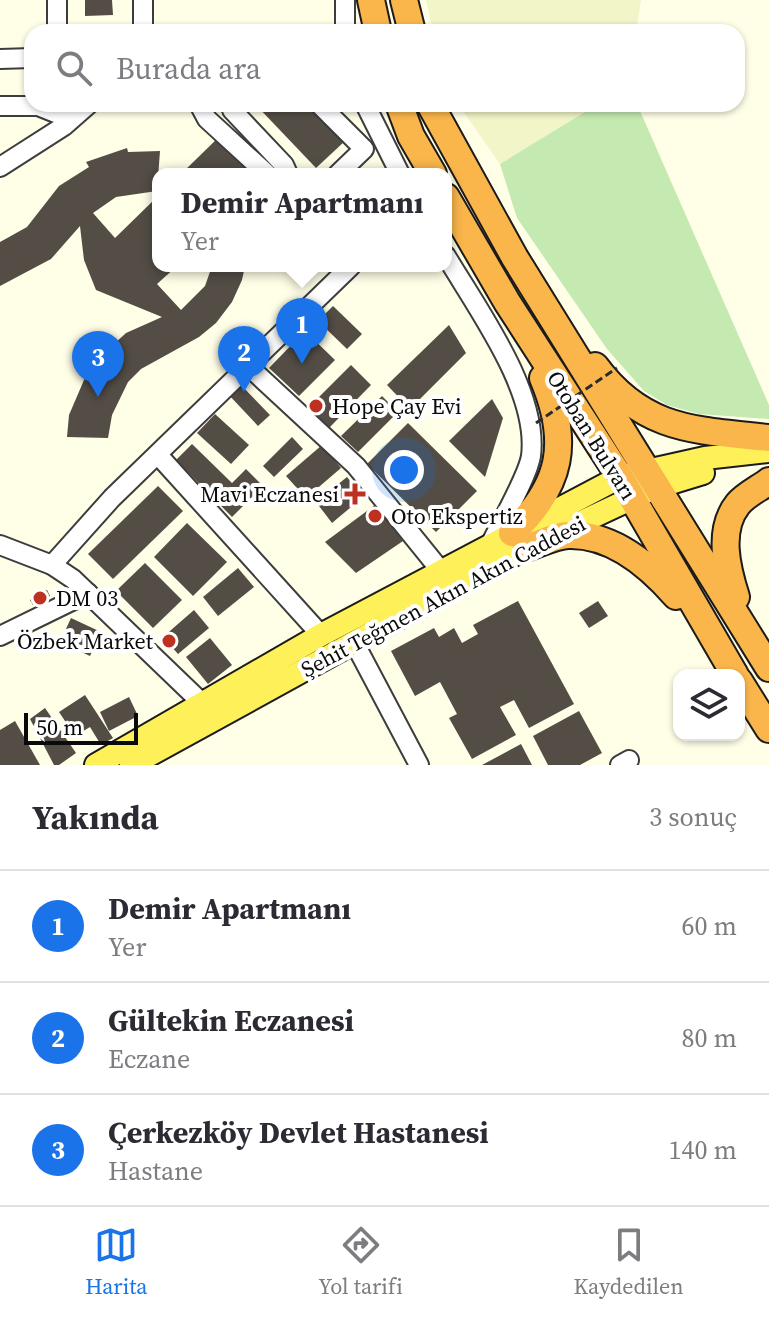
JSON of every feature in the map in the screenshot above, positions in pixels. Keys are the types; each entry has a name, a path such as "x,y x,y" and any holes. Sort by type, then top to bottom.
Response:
{"highway":[{"path":"371,0 376,24"},
{"path":"404,0 410,24"},
{"path":"402,112 411,136 430,168"},
{"name":"Otoban Bulvarı","path":"434,112 638,483 731,669"},
{"name":"Otoban Bulvarı","path":"452,207 507,302 638,483"},
{"path":"515,258 609,385 646,416 680,426 769,438"},
{"path":"507,302 554,406 559,430 555,470 547,493 509,542"},
{"path":"745,627 726,566 726,535 737,504 769,481"},
{"path":"638,483 745,627 769,668"},
{"path":"509,542 567,535 601,540 639,559 719,649"},
{"path":"745,691 769,729"}],"main road":[{"path":"638,483 705,458 769,451"},
{"name":"Şehit Teğmen Akın Akın Caddesi","path":"96,765 321,635 441,571 638,483 769,462"},
{"name":"Şehit Teğmen Akın Akın Caddesi","path":"131,765 355,644 509,542"}],"street":[{"path":"57,0 57,24"},
{"path":"143,0 143,24"},
{"path":"345,0 345,24"},
{"path":"0,59 24,58"},
{"path":"0,106 24,106"},
{"path":"203,112 260,168"},
{"path":"234,112 285,168"},
{"path":"327,112 364,149 344,168"},
{"path":"369,112 397,168"},
{"path":"0,167 63,115"},
{"path":"452,266 495,339 530,416 531,458 509,542"},
{"path":"52,565 112,498 159,456 246,364 345,272"},
{"path":"246,364 356,466 441,571"},
{"path":"159,456 321,635"},
{"path":"0,545 52,565 88,593 203,704"},
{"path":"0,636 88,593"},
{"path":"355,644 419,765"}],"path":[{"path":"536,423 617,368"}],"green space":[{"path":"426,0 641,0 637,24 431,24"},
{"path":"464,112 585,112 500,164"},
{"path":"585,112 641,112 769,405 769,419 699,414 667,405 644,391 607,349 517,218 500,164"}],"building":[{"path":"85,0 112,0 113,15 85,16"},
{"path":"263,112 318,112 345,141 316,168"},
{"path":"222,134 256,168 187,168"},
{"path":"127,148 128,152 160,151 159,168 152,168 152,192 116,197 93,213 115,238 152,202 152,272 170,272 157,284 181,310 205,286 210,272 244,272 232,302 216,323 199,337 141,369 128,382 112,415 108,438 67,437 69,415 90,366 126,333 162,317 96,290 84,260 80,226 51,259 0,286 0,242 27,227 59,186 89,167 86,162"},
{"path":"333,306 362,334 347,349 318,321"},
{"path":"449,325 466,353 410,409 387,385"},
{"path":"305,331 335,360 299,396 269,368"},
{"path":"351,365 371,385 329,428 309,407"},
{"path":"238,382 270,415 258,426 227,393"},
{"path":"382,396 398,412 358,452 341,436"},
{"path":"492,399 503,418 485,477 449,441"},
{"path":"215,414 249,445 231,464 197,433"},
{"path":"408,423 477,491 436,532 367,464"},
{"path":"292,437 303,449 274,477 263,466"},
{"path":"192,444 232,483 246,469 263,486 232,517 176,460"},
{"path":"322,445 341,468 306,498 286,476"},
{"path":"347,477 363,497 332,523 316,502"},
{"path":"158,486 183,511 113,579 88,554"},
{"path":"375,505 403,541 356,573 325,542"},
{"path":"187,523 227,562 193,596 154,557"},
{"path":"145,563 182,600 153,628 116,591"},
{"path":"238,568 254,587 218,616 203,597"},
{"name":"DM 03","path":"47,590 50,596 33,605 30,600"},
{"path":"518,601 574,704 529,728 514,700 500,707 516,735 472,759 449,718 457,714 440,682 415,696 391,651 434,628 439,637 454,628 462,643 478,634 473,625"},
{"path":"598,601 608,616 589,628 579,613"},
{"path":"194,610 209,628 178,654 163,637"},
{"path":"71,618 101,632 90,656 60,642"},
{"path":"210,638 232,665 208,684 186,657"},
{"path":"85,695 113,738 101,745 90,727 75,736 59,712"},
{"path":"129,697 138,716 109,731 100,712"},
{"path":"45,708 76,753 59,765 54,765 30,719"},
{"path":"579,711 602,753 580,765 548,765 533,736"},
{"path":"15,721 40,765 0,765 0,730"},
{"path":"521,744 532,765 482,765"}],"place":[{"name":"Demir Apartmanı","path":"302,364"},
{"name":"Gültekin Eczanesi","path":"244,392"},
{"name":"Çerkezköy Devlet Hastanesi","path":"98,397"},
{"name":"Hope Çay Evi","path":"316,406"},
{"name":"Mavi Eczanesi","path":"355,494"},
{"name":"Oto Ekspertiz","path":"375,516"},
{"name":"DM 03","path":"40,598"},
{"name":"Özbek Market","path":"169,641"}]}
